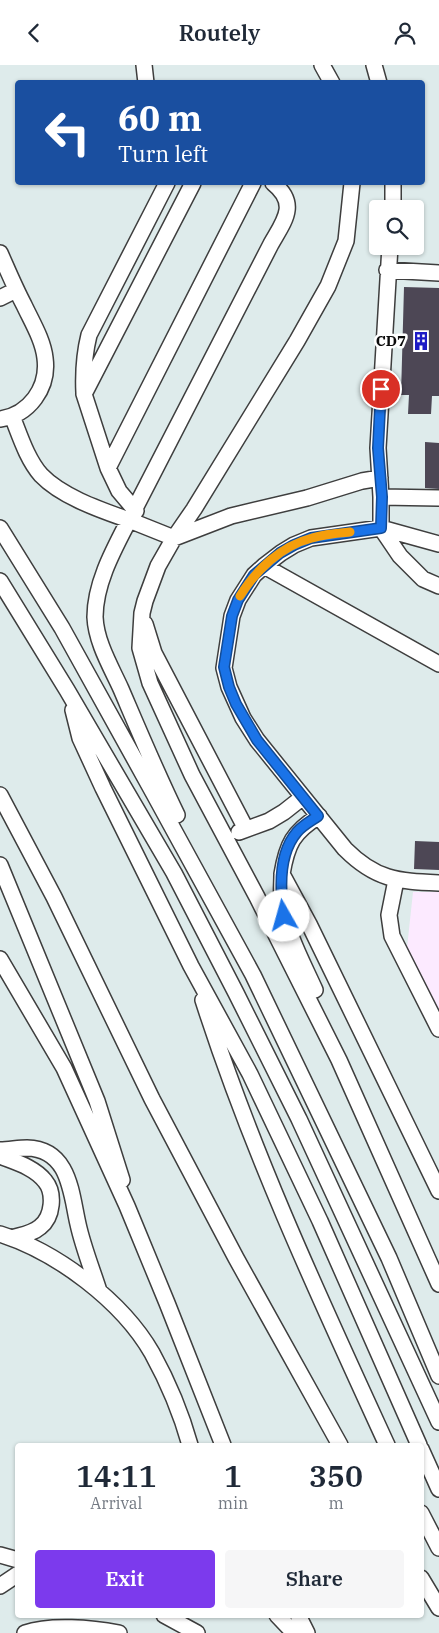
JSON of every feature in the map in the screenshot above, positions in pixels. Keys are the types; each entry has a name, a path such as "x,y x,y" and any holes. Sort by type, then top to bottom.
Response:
{"lane":[{"path":"144,65 146,80"},
{"path":"322,65 330,80"},
{"path":"374,65 378,80"},
{"path":"133,515 108,468 84,394 83,370 89,335 166,185"},
{"path":"84,394 191,185"},
{"path":"108,468 252,185"},
{"path":"276,185 282,189 287,201 288,212 286,219 271,244 113,552 102,582 95,615 98,633 163,787 221,903 253,975 389,1259 439,1376"},
{"path":"352,185 346,241 328,286 298,341 194,509 174,537 158,566 142,613 140,648 150,683 192,775 339,1060 439,1284"},
{"path":"393,185 393,200"},
{"path":"0,253 42,345 46,358 42,387 35,399 25,410 6,418 42,475 62,491 81,501 133,515 174,537 231,516 306,498 362,481 380,478"},
{"path":"389,255 378,448 382,497 381,528 406,562 423,579 439,586"},
{"path":"387,270 439,273"},
{"path":"0,298 16,290"},
{"path":"382,497 439,498"},
{"path":"0,528 62,628 253,975"},
{"path":"439,544 381,528 311,538 280,553 254,575 238,600 232,616 224,667 229,687 243,719 257,740 345,849 369,870 396,880 439,883"},
{"path":"264,565 439,664"},
{"path":"0,581 67,689 174,873 299,1119 439,1422"},
{"path":"142,613 154,653 246,829"},
{"path":"67,689 80,738 103,789 192,966 250,1074 320,1221 418,1443"},
{"path":"0,795 54,897 152,1099 236,1258 339,1443"},
{"path":"226,838 269,821 303,797"},
{"path":"318,816 305,824 296,833 289,845 282,873 281,896 284,916 332,1031 339,1060"},
{"path":"0,865 97,1101 120,1171 127,1206"},
{"path":"282,873 309,924 439,1191"},
{"path":"396,880 390,915 392,936 439,1029"},
{"path":"0,959 64,1068 127,1206 222,1443"},
{"path":"192,966 218,1048 255,1142 313,1282 387,1443"},
{"path":"0,1150 29,1148 41,1151 60,1163 70,1185 82,1242 99,1291"},
{"path":"0,1156 20,1163 36,1173 45,1181 51,1199 50,1210 46,1220 40,1227 29,1234 5,1236"},
{"path":"5,1236 61,1264 99,1291 136,1331 151,1351 174,1396 189,1443"},
{"path":"424,1456 439,1489"},
{"path":"424,1519 439,1548"},
{"path":"0,1555 15,1559"},
{"path":"0,1586 15,1576"},
{"path":"424,1583 439,1608"},
{"path":"170,1618 197,1633"},
{"path":"280,1618 294,1633"},
{"path":"300,1618 307,1633"},
{"path":"25,1633 33,1630 89,1629 119,1633"}],"shaded area":[{"path":"0,65 439,65 439,892 413,892 407,948 439,1011 439,1633 0,1633"}],"building":[{"name":"CD7","path":"404,287 439,288 439,396 432,396 431,414 408,414 409,395 401,395"},
{"path":"425,442 439,443 439,489 425,488"},
{"path":"415,841 439,842 439,870 414,869"}],"slow traffic":[{"path":"240,596 254,575 280,553 311,538 350,532"}],"place":[{"name":"CD7","path":"421,341"}],"route":[{"path":"284,916 281,896 282,873 289,845 296,833 305,824 318,816 257,740 243,719 236,704 224,667 232,616 238,600 254,575 280,553 311,538 381,528 382,497 378,448 381,389"}]}
